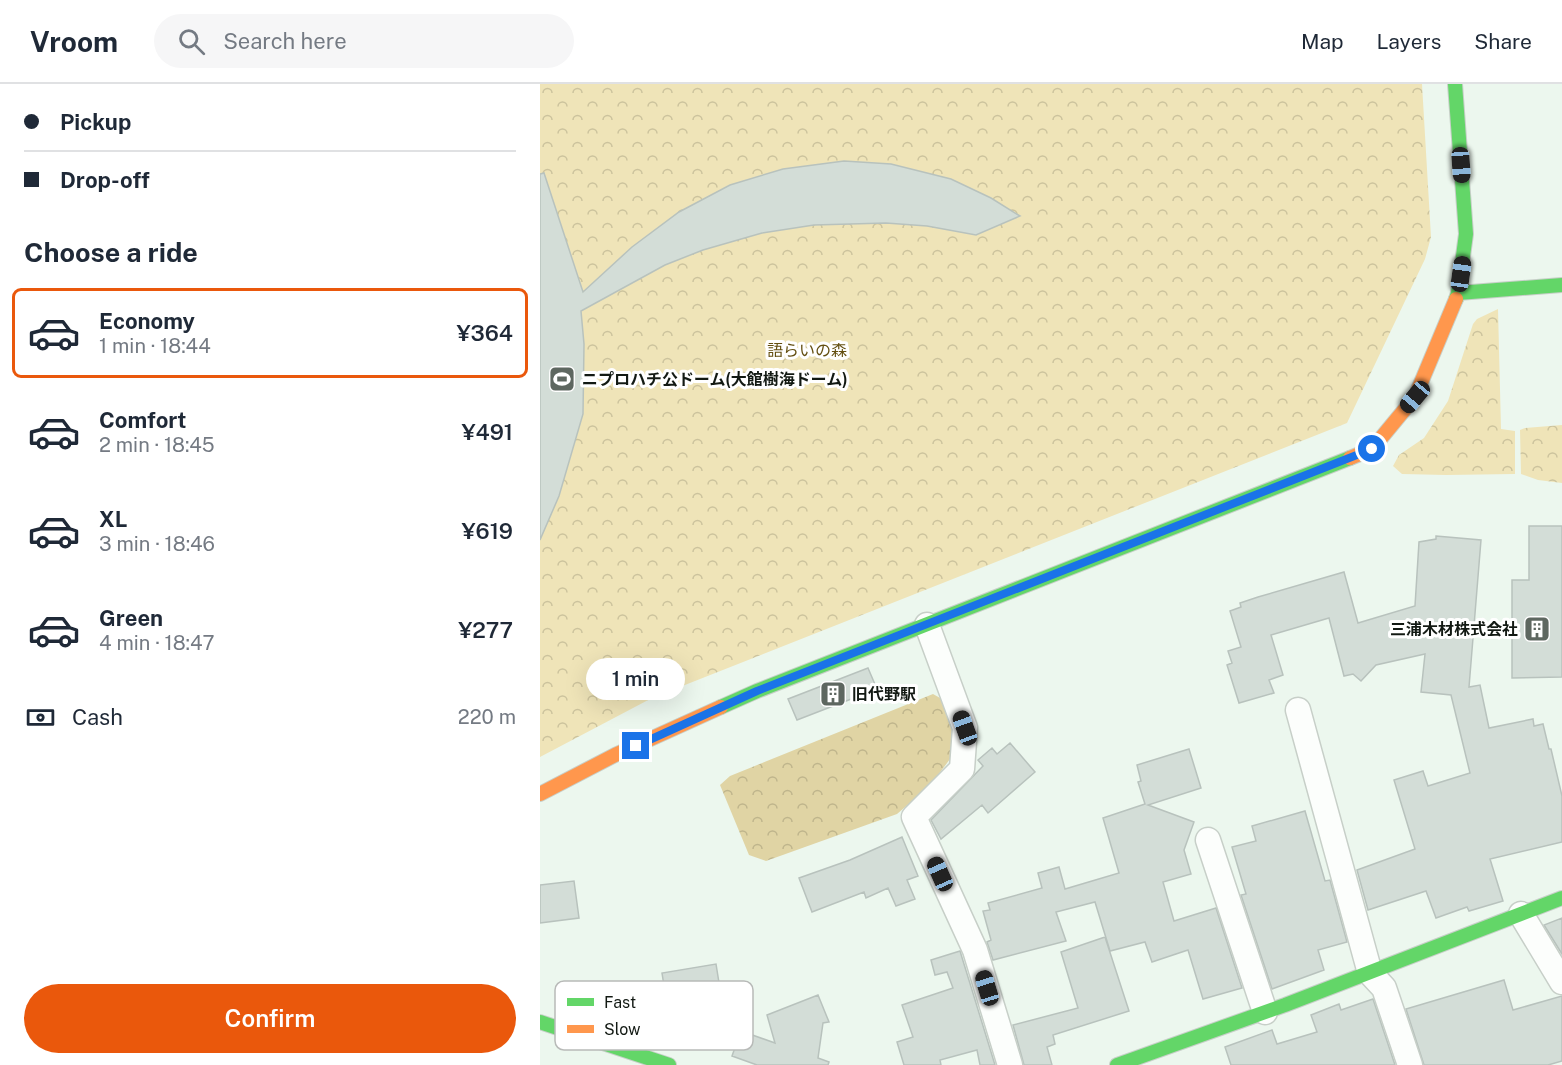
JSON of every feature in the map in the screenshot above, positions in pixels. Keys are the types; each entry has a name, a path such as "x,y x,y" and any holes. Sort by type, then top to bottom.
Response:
{"street":[{"path":"540,794 615,755 757,691 1372,449 1415,397 1458,293 1466,234 1455,84"},
{"path":"1458,293 1562,285"},
{"path":"927,625 965,728 962,769 914,818 975,950 1010,1065"},
{"path":"1298,710 1370,973 1384,988 1410,1065"},
{"path":"1208,840 1265,1012"},
{"path":"1117,1065 1370,973 1562,898"},
{"path":"1521,914 1562,982"},
{"path":"540,1022 555,1027"},
{"path":"624,1050 669,1065"}],"green space":[{"name":"語らいの森","path":"540,84 1422,84 1431,237 1425,259 1347,423 652,698 540,757"},
{"path":"1498,309 1501,429 1515,431 1515,474 1402,474 1393,466 1399,455 1424,438 1448,401 1473,324 1477,319"},
{"path":"1562,425 1562,483 1538,480 1521,474 1520,430"},
{"path":"933,694 949,703 955,729 950,759 930,786 897,814 766,861 749,855 720,785 730,776"}],"building":[{"path":"844,161 891,164 951,179 991,198 1020,216 976,235 927,226 886,223 814,225 762,233 703,250 665,265 581,311 584,344 583,414 559,496 540,540 540,174 544,173 583,292 632,247 679,212 730,185 783,169"},
{"name":"三浦木材株式会社","path":"1529,526 1562,526 1562,677 1512,678 1512,580 1529,580"},
{"path":"1436,536 1481,540 1469,687 1480,685 1489,728 1533,719 1534,726 1543,724 1562,796 1562,842 1490,859 1503,901 1469,911 1467,907 1436,918 1426,891 1368,910 1357,870 1415,849 1394,780 1423,771 1428,786 1470,773 1451,695 1421,692 1425,654 1376,665 1361,681 1353,674 1344,676 1329,618 1271,635 1283,675 1269,680 1274,693 1239,703 1227,665 1232,663 1228,651 1241,647 1230,611 1241,607 1240,603 1258,597 1344,572 1358,623 1415,606 1419,542 1436,539"},
{"name":"旧代野駅","path":"868,668 877,689 797,720 788,699"},
{"path":"1010,743 1035,772 988,813 982,805 941,839 931,820 983,766 978,760 992,748 997,754"},
{"path":"1189,749 1201,788 1148,805 1194,822 1184,850 1191,874 1163,882 1174,921 1216,908 1242,988 1203,999 1188,950 1152,962 1145,942 1110,951 1095,902 1056,912 1066,941 993,960 987,942 991,940 983,911 990,910 988,903 1042,888 1038,873 1059,867 1065,889 1119,873 1103,818 1145,804 1138,782 1141,781 1137,765"},
{"path":"1305,811 1325,881 1330,880 1347,942 1318,950 1324,970 1272,989 1241,895 1246,894 1232,847 1256,841 1252,826"},
{"path":"902,837 918,876 907,880 915,899 896,906 888,888 866,898 864,892 812,912 799,878 850,860"},
{"path":"574,881 579,918 540,923 540,885"},
{"path":"1562,918 1562,954 1544,925"},
{"path":"1105,937 1129,1011 1053,1035 1055,1044 1047,1047 1052,1065 1024,1065 1013,1025 1078,1008 1061,952"},
{"path":"960,951 995,1065 980,1065 977,1050 940,1060 941,1065 904,1065 897,1042 913,1037 902,1005 953,988 947,972 935,975 931,960"},
{"path":"716,964 719,981 663,981 662,973"},
{"path":"1504,980 1513,1010 1562,996 1562,1061 1548,1065 1424,1065 1406,1009"},
{"path":"818,995 829,1022 823,1023 818,1058 829,1062 828,1065 757,1065 732,1056 734,1050 753,1050 753,1035 775,1043 767,1015"},
{"path":"1373,999 1395,1065 1231,1065 1225,1047 1272,1030 1277,1044 1317,1032 1311,1015 1339,1004 1341,1010"}],"traffic: fast":[{"path":"1455,84 1466,234 1456,299"},
{"path":"1458,293 1562,285"},
{"path":"721,707 1350,458"},
{"path":"1117,1065 1285,1005 1562,898"},
{"path":"540,1022 555,1027"},
{"path":"624,1050 669,1065"}],"traffic: slow":[{"path":"1350,458 1372,449 1415,397 1456,299"},
{"path":"540,794 615,755 721,707"}],"place":[{"name":"ニプロハチ公ドーム(大館樹海ドーム)","path":"562,379"},
{"name":"三浦木材株式会社","path":"1537,629"},
{"name":"旧代野駅","path":"833,694"}],"route":[{"path":"636,746 757,691 1372,449"}]}
